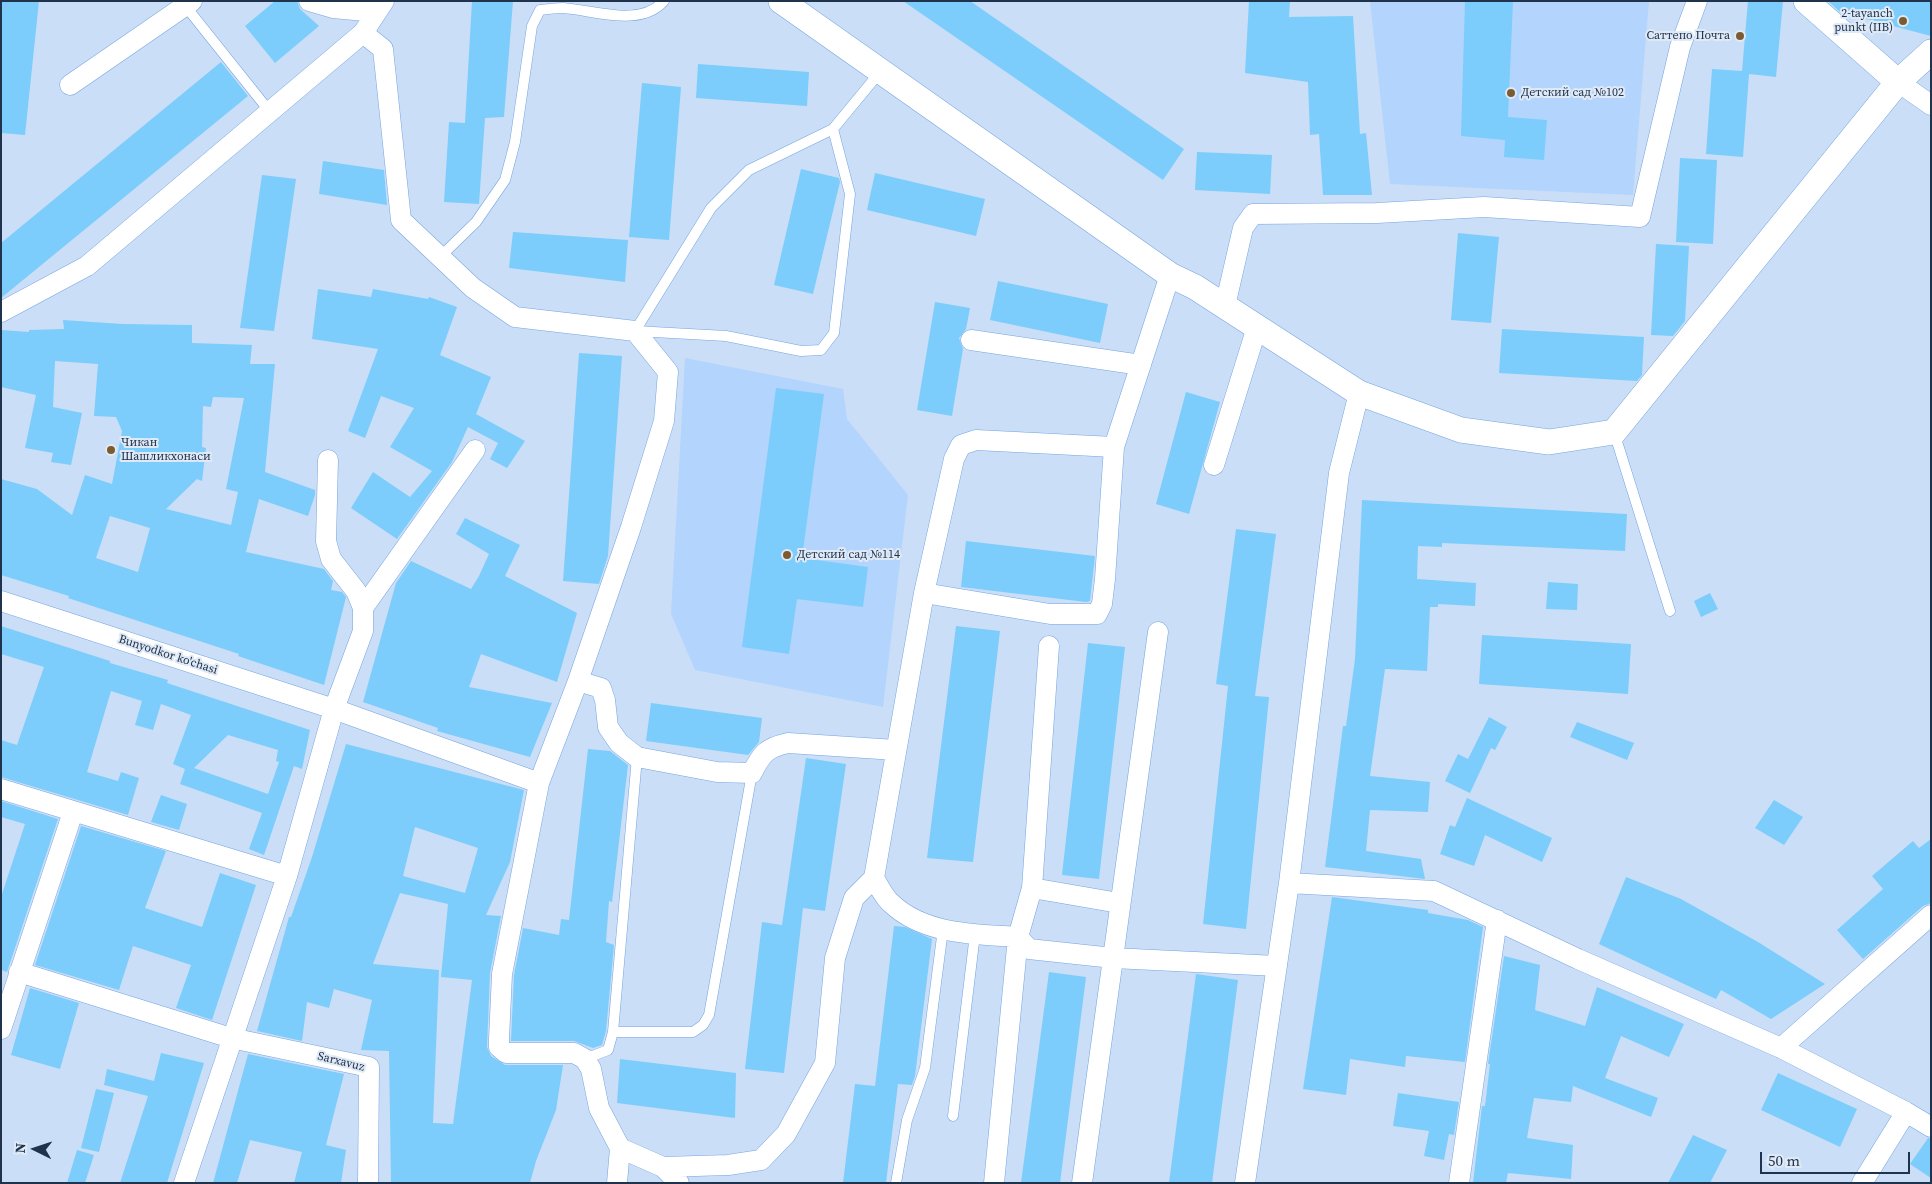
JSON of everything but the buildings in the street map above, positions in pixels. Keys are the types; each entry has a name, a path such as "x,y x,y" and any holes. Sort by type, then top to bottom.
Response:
{"street":[{"path":"309,1 334,8 380,7"},
{"path":"781,1 1170,275 1195,287 1359,393 1461,430 1549,442 1614,432 1898,82 1931,52"},
{"path":"1225,306 1243,228 1253,214 1377,212 1484,207 1640,217 1680,47 1697,1"},
{"path":"1806,1 1898,82 1931,105"},
{"path":"70,85 186,3"},
{"path":"1,312 87,266 363,33 380,7"},
{"path":"363,33 383,49 401,220 473,288 515,317 635,331 668,372 664,421 631,527 578,680 538,784 502,974 499,1047 506,1053 574,1053 585,1059 591,1069 599,1108 620,1148 618,1183"},
{"path":"924,593 1050,614 1097,614 1102,604 1105,578 1114,447 1170,275"},
{"path":"1214,465 1257,327"},
{"path":"971,340 1141,365"},
{"path":"1245,1183 1289,883 1339,473 1359,393"},
{"path":"663,1167 728,1166 761,1160 786,1134 825,1063 835,958 854,898 874,878 924,593 954,460 961,445 976,440 1114,447"},
{"path":"184,1183 231,1038 287,876 334,709 362,631 364,608 475,450"},
{"path":"328,460 326,540 331,559 356,591 364,608"},
{"name":"Bunyodkor ko'chasi","path":"1,601 334,709 538,784"},
{"path":"1082,1183 1158,632"},
{"path":"994,1183 1018,937 1032,888 1049,646"},
{"path":"578,680 601,688 605,700 608,727 619,743 637,757 717,772 752,773 760,756 771,747 788,743 896,750"},
{"path":"1,789 287,876"},
{"path":"1,1028 73,812"},
{"path":"874,878 891,904 913,919 943,929 975,934 1018,937 1028,949 1113,958 1277,966"},
{"path":"1289,883 1434,891 1578,960 1781,1048 1906,1112 1931,1127"},
{"path":"1032,888 1120,903"},
{"path":"1781,1048 1931,916"},
{"path":"1460,1183 1497,920"},
{"path":"19,972 231,1038"},
{"name":"Sarxavuz","path":"231,1038 369,1067 368,1183"},
{"path":"1862,1183 1906,1112"},
{"path":"620,1148 663,1167 680,1183"}],"lane":[{"path":"440,257 476,222 505,180 515,142 532,26 540,10 561,8 634,16 651,12 664,1"},
{"path":"186,3 270,112"},
{"path":"833,129 850,194 834,333 822,350 801,351 726,336 635,331 711,208 749,170 833,129 880,71"},
{"path":"1614,432 1670,611"},
{"path":"585,1059 608,1050 613,1032 637,757"},
{"path":"613,1032 694,1032 703,1025 709,1015 752,773"},
{"path":"896,1183 907,1120 925,1068 943,929"},
{"path":"953,1116 975,934"}],"shaded area":[{"name":"Детский сад №102","path":"1370,1 1649,1 1633,195 1390,184"},
{"name":"Детский сад №114","path":"685,358 843,389 847,419 908,495 883,707 695,670 671,614"}],"place":[{"name":"2-tayanch punkt (IIB)","path":"1903,21"},
{"name":"Саттепо Почта","path":"1740,36"},
{"name":"Детский сад №102","path":"1511,93"},
{"name":"Чикан Шашликхонаси","path":"111,450"},
{"name":"Детский сад №114","path":"787,555"}]}
